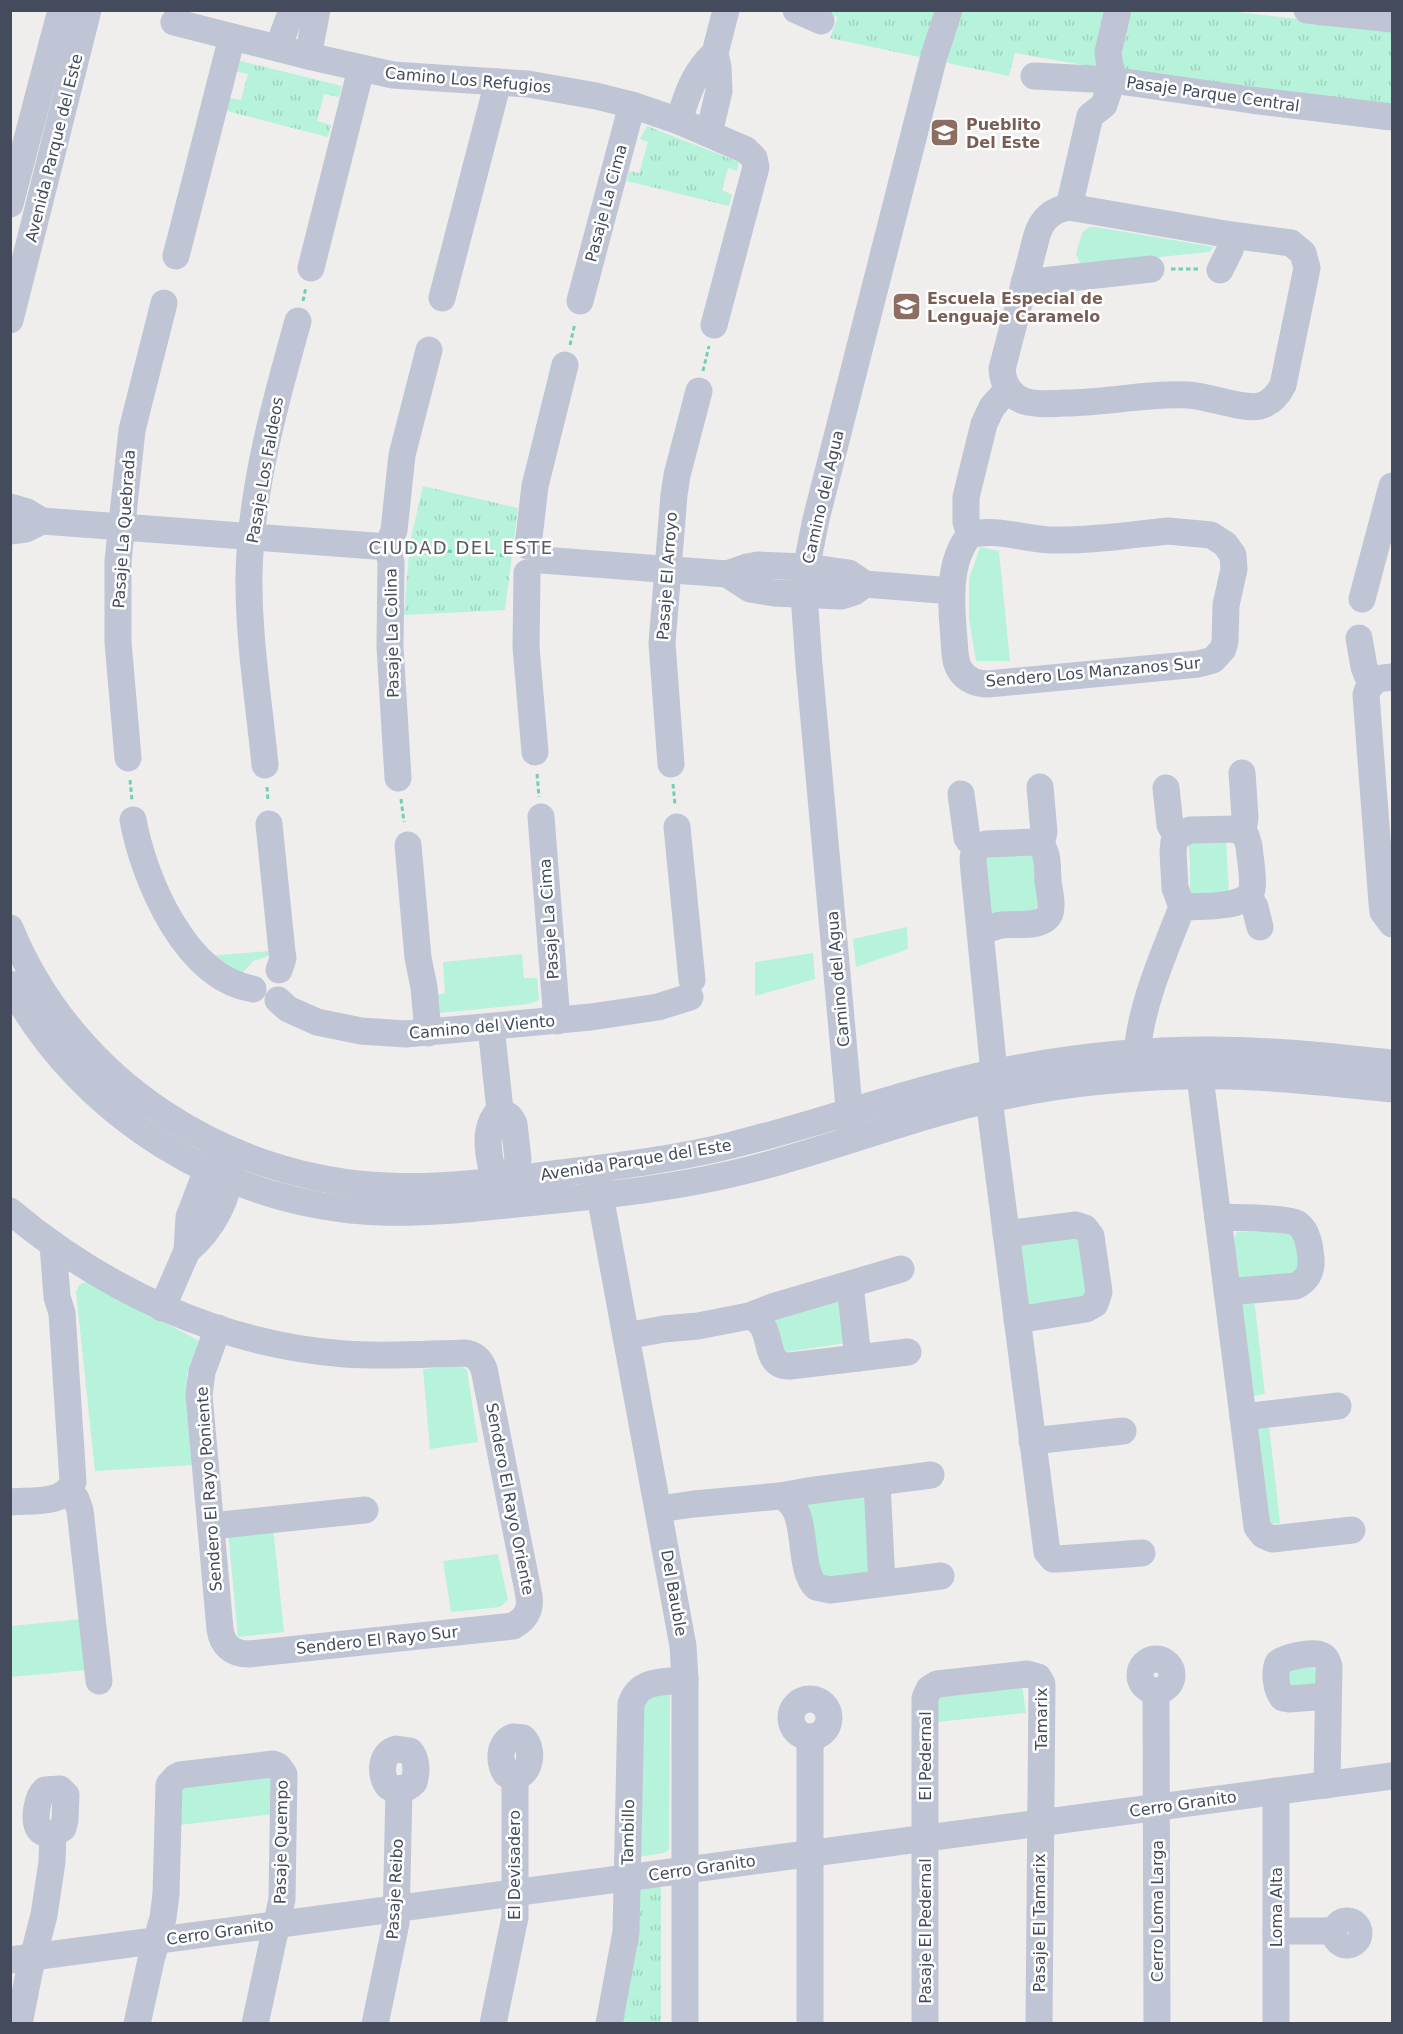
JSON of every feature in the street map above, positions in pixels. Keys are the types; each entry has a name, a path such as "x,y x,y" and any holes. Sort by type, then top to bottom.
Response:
{"street":[{"name":"Avenida Parque del Este","path":"12,188 17,152 61,10"},
{"name":"Avenida Parque del Este","path":"10,320 88,10"},
{"path":"278,48 292,10"},
{"path":"308,56 317,10"},
{"path":"709,133 719,91 715,53 726,10"},
{"path":"796,10 821,21"},
{"name":"Camino del Agua","path":"852,1139 804,595 806,567 819,507 934,56 949,10"},
{"path":"1069,207 1090,116 1104,105 1099,79 1118,10"},
{"path":"1306,10 1392,19"},
{"name":"Camino Los Refugios","path":"174,22 361,69 409,77 559,88 632,105 679,121 746,150 754,158 755,172 714,325"},
{"path":"176,256 232,36"},
{"path":"679,121 692,81 715,53"},
{"path":"311,268 361,69"},
{"name":"Pasaje Parque Central","path":"1034,76 1099,79 1392,117"},
{"path":"442,298 498,82"},
{"name":"Pasaje La Cima","path":"580,301 632,105"},
{"path":"17,152 51,160"},
{"path":"12,188 43,189"},
{"path":"1069,207 1291,243 1303,253 1307,268 1280,392 1268,403 1251,406 1210,397 1171,394 1051,404 1026,402 1013,395 1005,383 1002,369 1039,227 1050,214 1069,207"},
{"path":"1220,270 1230,250 1231,235"},
{"path":"1024,283 1152,269"},
{"name":"Pasaje La Quebrada","path":"128,758 117,605 121,527 132,430 164,303"},
{"name":"Pasaje Los Faldeos","path":"265,765 250,612 249,576 252,537 269,431 298,321"},
{"name":"Pasaje La Colina","path":"398,778 390,646 391,562 388,547 393,530 402,455 429,350"},
{"path":"535,752 526,646 528,559 535,486 565,365"},
{"path":"528,559 727,574 758,565 806,567 849,573 865,585 952,591 960,550 970,535 965,508 973,465 987,415 999,397 1008,389"},
{"name":"Pasaje El Arroyo","path":"671,764 662,643 674,495 699,391"},
{"path":"1362,599 1384,549 1392,486"},
{"path":"10,507 27,512 42,521 388,547"},
{"path":"10,531 26,529 42,521"},
{"name":"Sendero Los Manzanos Sur","path":"952,591 955,656 961,672 973,681 988,684 1198,664 1213,660 1219,655 1225,641 1226,605 1234,569 1233,555 1226,544 1211,535 1168,531 1074,540 1036,540 983,532 970,535"},
{"path":"727,574 750,589 774,593 841,596 865,585"},
{"path":"1359,638 1364,667 1382,680 1366,694 1366,701 1383,801 1383,912 1392,924"},
{"path":"1182,907 1236,903 1249,897 1252,892 1249,846 1243,832 1245,817 1242,773"},
{"path":"981,933 990,927 1001,925 1038,923 1049,915 1051,906 1046,857 1041,845 1044,832 1040,787"},
{"path":"1166,788 1170,825 1177,837"},
{"path":"961,794 967,838 976,850"},
{"name":"Pasaje La Cima","path":"542,817 557,1020"},
{"path":"134,820 144,865 171,922 194,952 217,974 235,985 253,989"},
{"path":"269,824 283,958 279,970"},
{"name":"Camino del Viento","path":"278,1000 302,1016 339,1027 383,1033 428,1033 658,1007 691,988 677,827"},
{"path":"1137,1054 1145,1008 1182,907 1174,882 1173,846 1177,837 1190,830 1231,828 1243,832"},
{"path":"994,1072 973,861 976,850 986,844 1033,842 1041,845"},
{"path":"408,845 418,958 424,987 428,1033"},
{"path":"1249,897 1255,907 1260,927"},
{"name":"Avenida Parque del Este","path":"10,928 31,972 82,1043 106,1068 151,1106 173,1121 232,1151 293,1173 356,1184 600,1196 645,1191 725,1176 943,1110 989,1099 1083,1083 1200,1077 1291,1080 1392,1089"},
{"path":"269,968 279,970 286,978 285,993 273,1002 263,1001 253,989 254,979 260,971 269,968"},
{"name":"Avenida Parque del Este","path":"10,984 52,1048 98,1096 159,1143 219,1175 283,1198 344,1209 381,1212 409,1212 505,1193 595,1169 727,1146 809,1124 914,1091 994,1072 1059,1061 1224,1050 1271,1052 1392,1064"},
{"path":"491,1027 500,1110 514,1124 518,1159 515,1172 505,1193"},
{"path":"1200,1077 1256,1522 1260,1532 1267,1538 1276,1539 1352,1530"},
{"path":"989,1099 1046,1548 1050,1556 1058,1559 1142,1553"},
{"path":"162,1308 188,1251 189,1216 219,1175 232,1151"},
{"name":"Del Bauble","path":"595,1169 680,1623 685,1680 684,2024"},
{"path":"10,1211 53,1245 93,1272 162,1308 218,1328"},
{"path":"1218,1217 1286,1221 1297,1224 1305,1232 1310,1256 1309,1275 1296,1286 1227,1292"},
{"path":"1006,1234 1076,1225 1085,1228 1092,1241 1099,1292 1095,1304 1086,1309 1017,1320"},
{"path":"10,1502 52,1499 63,1495 71,1487 73,1476 62,1313 57,1297 53,1245"},
{"path":"626,1336 748,1316 901,1269"},
{"path":"62,1313 67,1294 73,1286 93,1272"},
{"path":"850,1285 858,1358"},
{"path":"748,1316 760,1321 764,1327 773,1359 781,1365 790,1366 908,1352"},
{"name":"Sendero El Rayo Oriente","path":"218,1328 280,1344 343,1354 471,1353 477,1357 484,1369 533,1626"},
{"name":"Sendero El Rayo Poniente","path":"218,1328 202,1372 199,1395 220,1629 224,1644 230,1650"},
{"path":"1243,1417 1338,1406"},
{"path":"1032,1441 1123,1431"},
{"path":"659,1509 780,1496 931,1475"},
{"path":"877,1483 882,1583"},
{"path":"68,1492 76,1499 80,1510 99,1681"},
{"path":"780,1496 787,1498 795,1508 808,1575 816,1587 830,1590 941,1575"},
{"path":"211,1526 365,1510"},
{"name":"Sendero El Rayo Sur","path":"230,1650 242,1654 260,1653 513,1626 533,1626"},
{"name":"Tamarix","path":"978,1679 1031,1674 1041,1680 1040,1823"},
{"name":"El Pedernal","path":"926,1838 925,1698 929,1689 937,1684 978,1679"},
{"name":"Tambillo","path":"609,2024 626,1932 631,1704 633,1697 650,1683 685,1680"},
{"name":"Cerro Loma Larga","path":"1156,1691 1157,2024"},
{"path":"1327,1785 1328,1696"},
{"path":"810,1737 810,2024"},
{"name":"Pasaje Quempo","path":"156,1941 163,1918 166,1894 168,1790 172,1780 180,1775 268,1764 278,1766 284,1774 282,1899 255,2024"},
{"name":"El Devisadero","path":"493,2024 514,1929 515,1776"},
{"name":"Cerro Granito","path":"22,1959 1392,1776"},
{"name":"Pasaje Reibo","path":"375,2024 394,1936 399,1789"},
{"name":"Loma Alta","path":"1276,1791 1276,2024"},
{"name":"Pasaje El Tamarix","path":"1039,2024 1040,1823"},
{"path":"19,2024 22,1959 44,1915 49,1889 53,1834"},
{"name":"Pasaje El Pedernal","path":"925,2024 926,1838"},
{"path":"1276,1931 1334,1931"},
{"path":"137,2024 156,1941"}],"path":[{"path":"298,321 311,268"},
{"path":"1152,269 1220,270"},
{"path":"565,365 580,301"},
{"path":"699,391 714,325"},
{"path":"388,547 528,559"},
{"path":"535,752 542,817"},
{"path":"128,758 134,820"},
{"path":"671,764 677,827"},
{"path":"265,765 269,824"},
{"path":"398,778 408,845"}],"green space":[{"path":"1221,10 1392,30 1392,109 1135,74 1015,53 1009,76 830,38 838,17 820,11"},
{"path":"237,60 342,86 339,97 324,94 317,121 331,125 328,137 227,111 229,98 241,100 248,74 235,71"},
{"path":"647,126 739,162 737,171 728,168 722,190 732,195 729,206 627,181 629,171 639,173 648,142 640,139"},
{"path":"1089,227 1214,247 1209,252 1081,265 1076,254 1082,233"},
{"path":"423,486 518,508 505,610 404,615 410,542"},
{"path":"980,547 999,551 1010,661 976,661 969,619 969,579"},
{"path":"1226,840 1229,894 1201,899 1190,893 1188,841"},
{"path":"1026,851 1035,856 1038,905 1034,910 988,921 981,858"},
{"path":"907,927 908,949 856,967 853,939"},
{"path":"270,951 271,955 253,961 240,976 207,956"},
{"path":"813,953 815,979 755,996 755,962"},
{"path":"522,954 524,978 537,978 539,1000 529,1004 439,1013 437,995 445,993 443,962"},
{"path":"1237,1232 1289,1232 1297,1236 1301,1278 1238,1278 1233,1240"},
{"path":"1081,1238 1087,1296 1036,1307 1026,1304 1017,1242"},
{"path":"89,1281 199,1341 187,1375 192,1465 95,1471 76,1292 80,1284"},
{"path":"1254,1298 1265,1394 1247,1397 1236,1299"},
{"path":"843,1299 846,1343 779,1353 772,1318"},
{"path":"461,1366 467,1370 478,1442 430,1449 423,1369"},
{"path":"1269,1426 1280,1523 1265,1525 1250,1428"},
{"path":"862,1493 870,1500 871,1577 815,1577 801,1508 807,1500"},
{"path":"273,1527 284,1632 238,1637 228,1531"},
{"path":"498,1554 508,1600 500,1607 451,1612 443,1561"},
{"path":"82,1619 87,1670 11,1677 11,1626"},
{"path":"1314,1662 1316,1685 1286,1687 1284,1665"},
{"path":"1022,1684 1026,1713 936,1722 935,1694"},
{"path":"670,1693 669,1849 664,1853 637,1857 639,1704 646,1695"},
{"path":"274,1775 273,1814 180,1825 177,1784"},
{"path":"661,1883 661,2023 621,2024 634,1887"}],"place":[{"name":"Pueblito Del Este","path":"945,133"},
{"name":"Escuela Especial de Lenguaje Caramelo","path":"906,307"}],"district":[{"name":"CIUDAD DEL ESTE","path":"461,547"}]}
